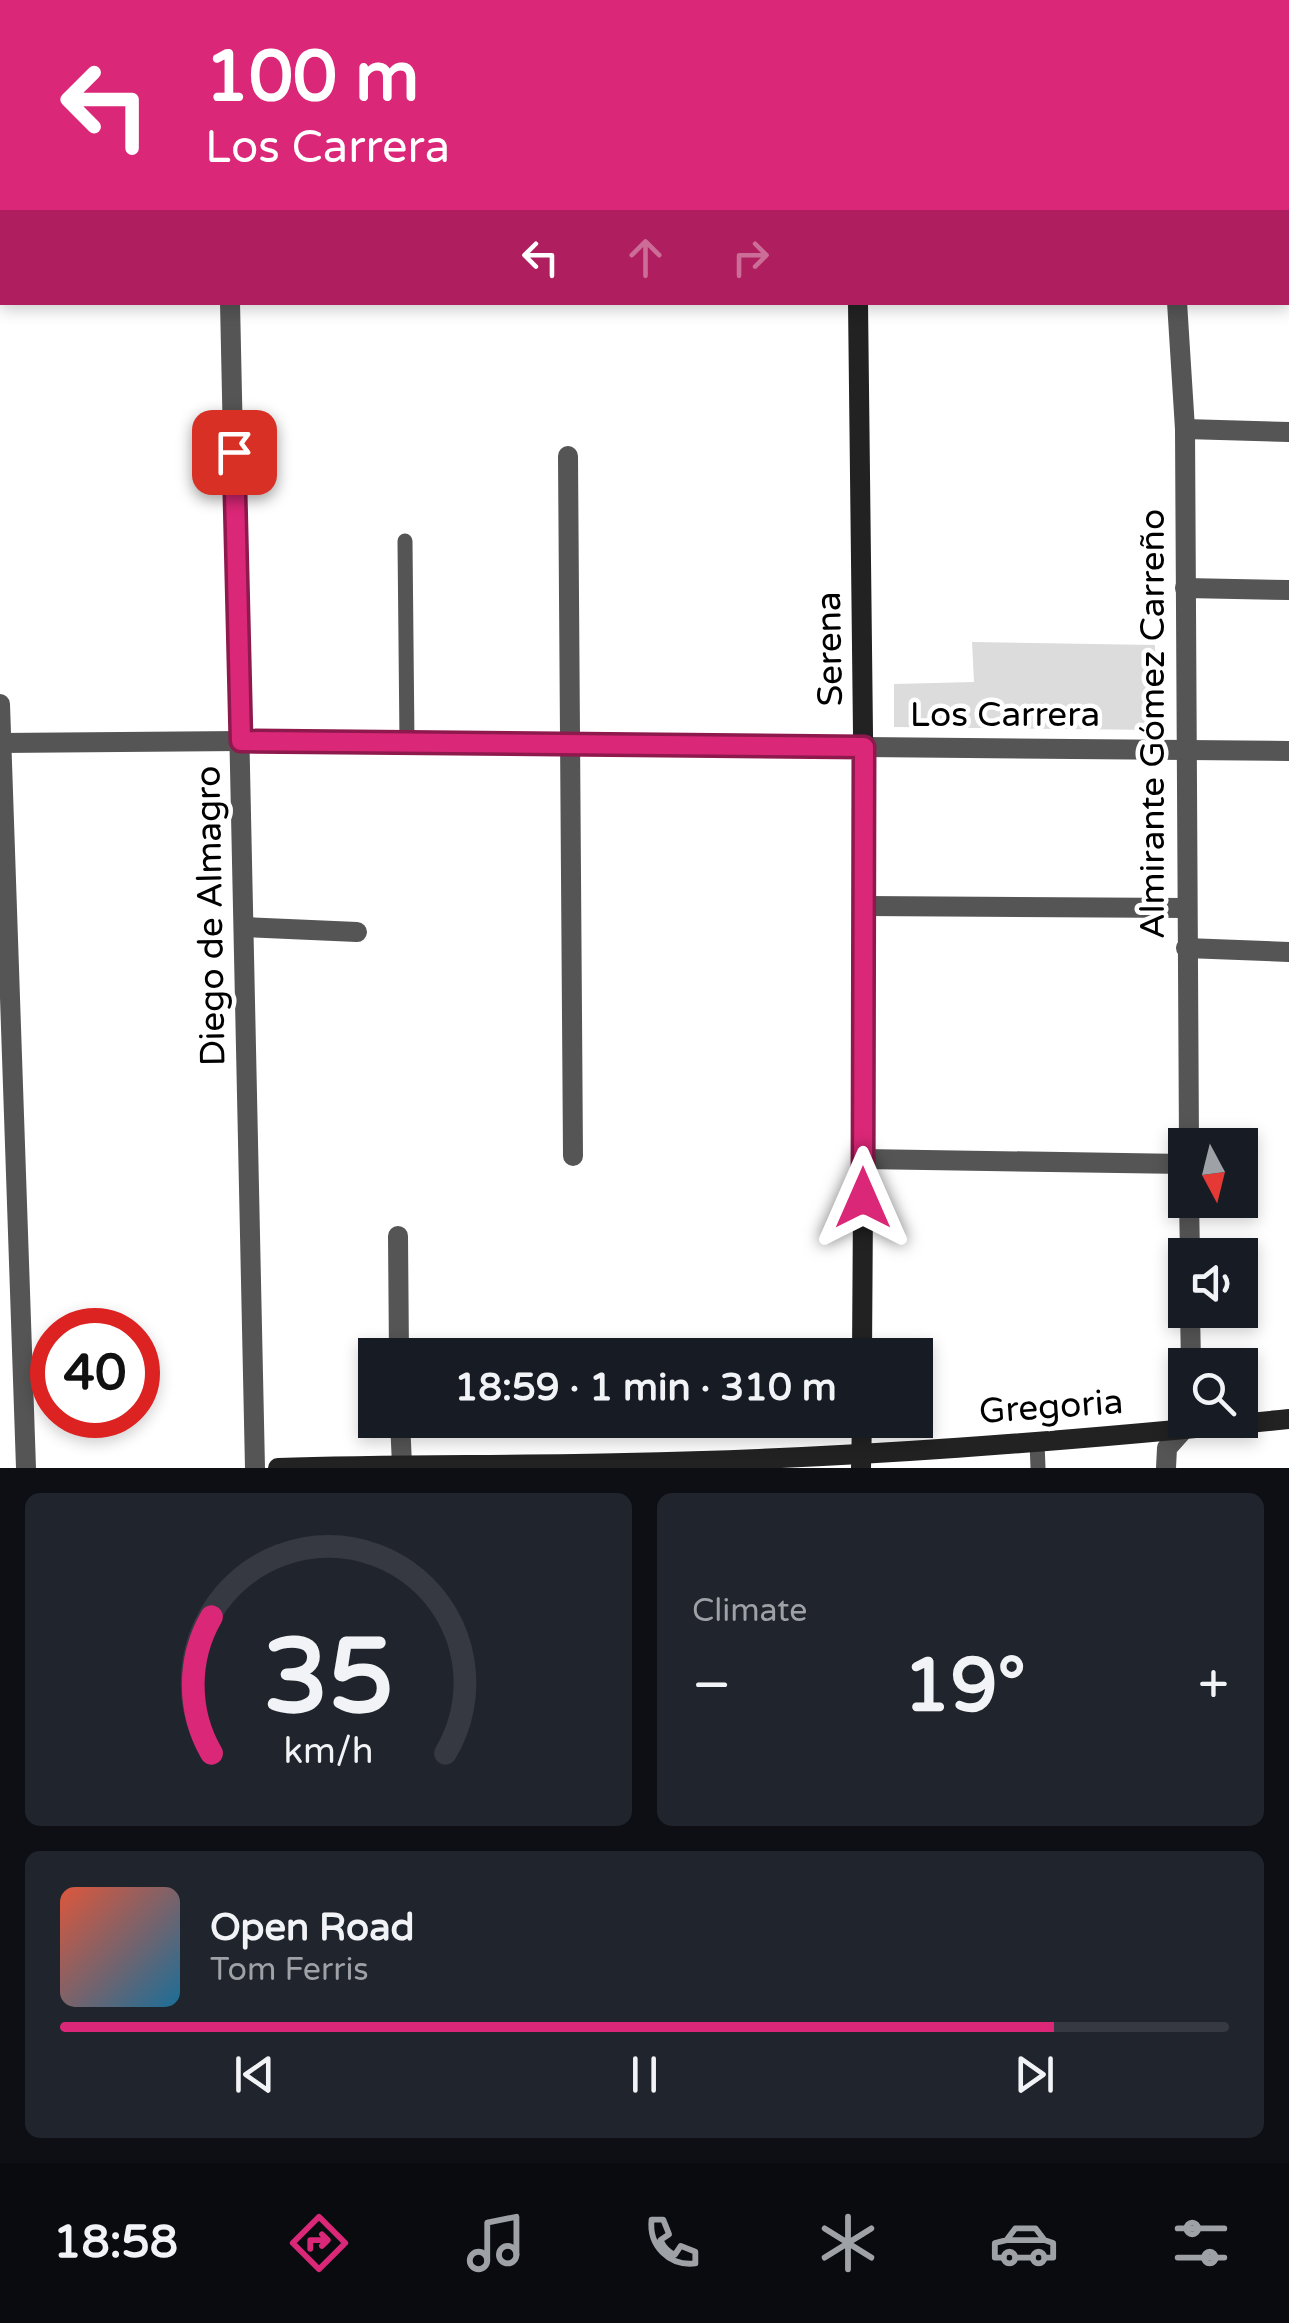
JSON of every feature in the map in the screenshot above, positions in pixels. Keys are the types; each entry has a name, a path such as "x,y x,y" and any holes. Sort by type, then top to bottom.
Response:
{"street":[{"name":"Diego de Almagro","path":"230,305 254,1468"},
{"name":"Serena","path":"858,305 865,906 862,1338"},
{"name":"Almirante Gómez Carreño","path":"1177,305 1186,429 1188,1128"},
{"path":"1186,429 1289,432"},
{"path":"568,456 573,1156"},
{"path":"1185,588 1289,590"},
{"path":"0,704 26,1468"},
{"name":"Los Carrera","path":"1,743 407,742 1289,751"},
{"path":"865,906 1186,908"},
{"path":"244,926 357,932"},
{"path":"1186,948 1289,952"},
{"path":"863,1159 1168,1164"},
{"path":"398,1236 399,1338"},
{"name":"Gregoria","path":"1258,1420 1289,1418"},
{"name":"Gregoria","path":"278,1468 861,1460 1168,1427"},
{"path":"388,1466 395,1438"},
{"path":"1166,1468 1166,1448 1175,1438"}],"lane":[{"path":"405,541 407,742"},
{"path":"1037,1442 1038,1468"}],"shaded area":[{"path":"972,642 1155,645 1158,730 894,727 894,684 974,682"}],"route":[{"path":"234,452 241,741 864,747 863,1198"}]}
